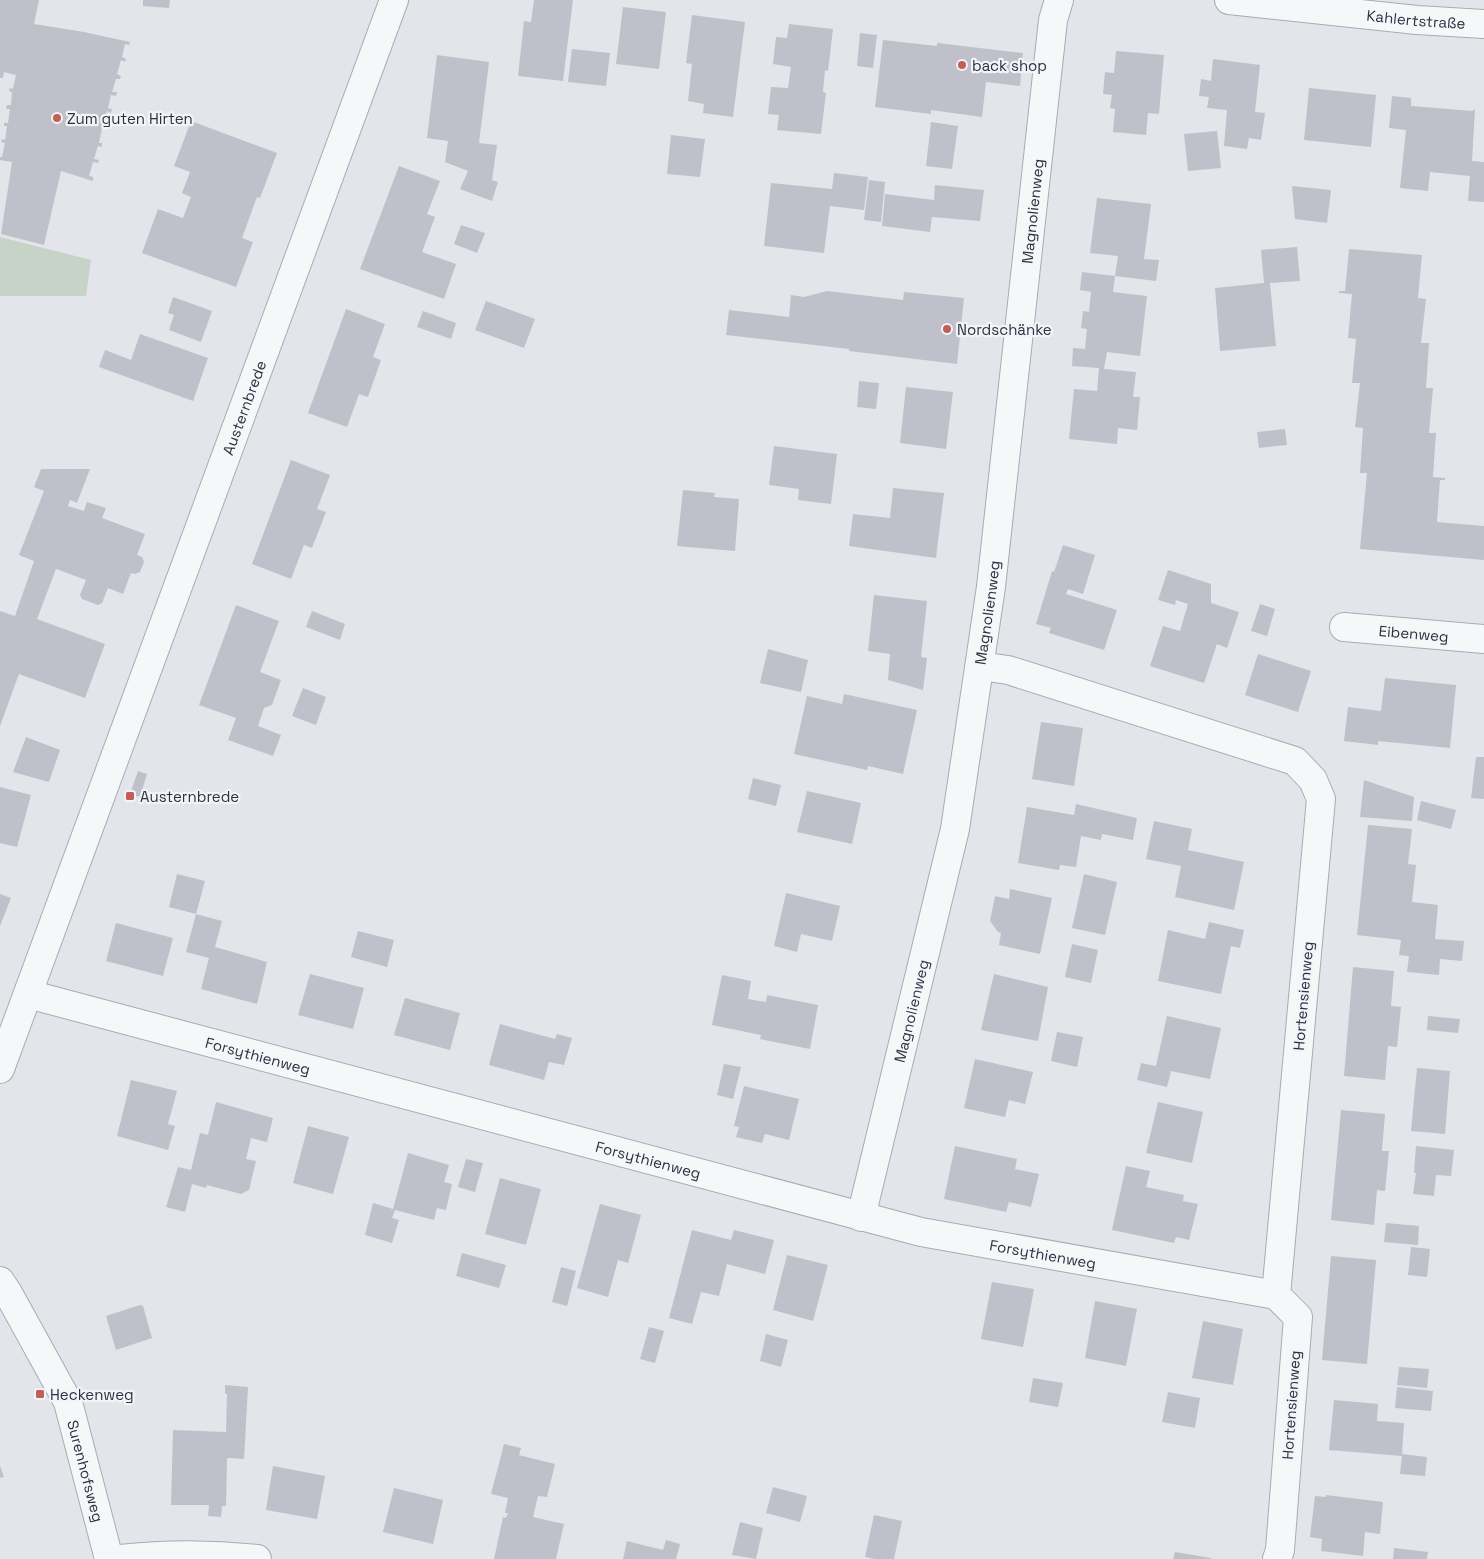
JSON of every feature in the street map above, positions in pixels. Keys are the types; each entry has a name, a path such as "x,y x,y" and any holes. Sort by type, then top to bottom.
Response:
{"street":[{"name":"Austernbrede","path":"0,1070 394,0"},
{"name":"Magnolienweg","path":"861,1217 955,829 992,577 1054,15 1059,0"},
{"name":"Kahlertstraße","path":"1229,0 1417,20 1484,24"},
{"name":"Eibenweg","path":"1344,627 1484,639"},
{"name":"Hortensienweg","path":"980,666 1008,670 1295,761 1313,780 1322,799 1276,1295 1298,1317 1280,1550 1277,1559"},
{"name":"Forsythienweg","path":"28,994 921,1232 1276,1295"},
{"name":"Surenhofsweg","path":"0,1281 8,1292 68,1402 109,1559"},
{"path":"120,1559 144,1556 257,1559"}],"green space":[{"path":"0,237 91,260 86,296 0,296"}],"building":[{"name":"Zum guten Hirten","path":"0,0 39,0 34,24 130,42 129,45 125,44 122,57 126,59 125,62 121,60 117,74 121,76 120,79 116,79 112,92 117,92 116,96 111,95 108,108 112,109 111,113 107,111 103,124 108,126 107,129 102,128 99,143 102,143 102,147 98,146 94,159 99,160 98,163 93,162 89,176 93,177 93,181 61,171 44,245 1,234 12,162 0,160 5,143 1,142 2,139 5,140 7,126 4,126 4,123 8,123 10,109 6,109 7,105 11,105 12,92 9,91 10,88 13,89 16,75 4,72 3,78 0,78"},
{"path":"143,0 170,0 169,8 143,6"},
{"path":"534,0 573,0 563,81 518,76 524,21 531,22"},
{"path":"623,7 666,12 659,69 616,64"},
{"path":"692,15 745,22 733,117 703,113 704,104 688,101 692,64 686,63"},
{"path":"789,24 833,29 828,71 825,70 823,92 826,93 821,134 777,130 779,115 768,114 771,87 788,88 791,67 773,64 776,37 787,38"},
{"path":"860,33 877,35 873,68 857,66"},
{"path":"883,40 937,46 937,43 1023,53 1020,86 986,82 982,117 931,110 931,114 875,107"},
{"path":"572,49 610,53 606,86 568,82"},
{"path":"1116,51 1164,55 1159,114 1148,113 1146,135 1113,132 1115,109 1110,108 1112,95 1103,94 1105,72 1114,73"},
{"path":"437,55 489,62 479,143 497,145 492,180 498,182 492,201 460,189 468,171 445,162 448,141 427,138"},
{"path":"1213,59 1260,65 1255,112 1265,113 1261,140 1249,138 1247,149 1224,146 1227,110 1207,108 1209,97 1199,96 1201,79 1211,81"},
{"path":"1309,88 1376,95 1371,147 1304,140"},
{"path":"1392,96 1411,98 1411,106 1473,111 1475,109 1472,161 1484,162 1484,202 1468,201 1470,176 1430,172 1428,191 1400,188 1406,130 1389,128"},
{"path":"191,121 277,153 260,198 257,197 242,238 253,242 236,287 142,253 158,209 183,218 191,197 182,193 190,172 174,166"},
{"path":"931,122 958,126 952,169 926,166"},
{"path":"1217,131 1221,168 1188,171 1184,134"},
{"path":"671,135 705,139 700,177 667,174"},
{"path":"399,166 440,181 427,214 435,217 422,252 456,264 444,299 360,269"},
{"path":"834,173 868,177 864,210 830,206 824,253 764,246 771,183 832,189"},
{"path":"869,180 885,182 881,222 864,220"},
{"path":"935,185 984,190 980,221 932,217 930,232 882,226 885,194 934,200"},
{"path":"1292,186 1331,190 1327,223 1295,219"},
{"path":"1097,198 1151,204 1144,259 1159,260 1156,281 1115,276 1118,256 1090,253"},
{"path":"461,225 485,233 477,253 454,244"},
{"path":"1297,247 1300,281 1270,283 1276,346 1220,351 1215,288 1264,283 1261,250"},
{"path":"1349,249 1422,255 1418,298 1426,299 1421,343 1429,343 1426,388 1433,388 1429,433 1436,433 1433,477 1445,478 1445,480 1440,480 1437,522 1484,526 1484,560 1360,549 1367,473 1360,473 1363,428 1355,427 1360,383 1352,383 1356,339 1348,338 1352,294 1339,293 1339,291 1345,291"},
{"path":"1082,272 1115,276 1113,292 1147,296 1140,356 1107,352 1104,369 1136,372 1133,397 1140,397 1137,430 1118,428 1117,444 1069,439 1074,389 1097,391 1099,368 1072,366 1073,348 1085,349 1087,329 1081,328 1083,311 1089,312 1091,292 1080,290"},
{"path":"827,291 903,300 904,292 964,298 957,364 726,335 729,310 789,317 791,295 804,297"},
{"path":"173,297 212,311 201,342 169,330 174,315 168,313"},
{"path":"486,301 535,319 524,348 475,330"},
{"path":"346,309 385,324 373,357 381,360 368,397 359,394 347,427 308,413"},
{"path":"423,311 456,323 451,339 417,327"},
{"path":"140,334 208,358 193,401 99,367 105,350 131,360"},
{"path":"859,381 879,383 876,409 857,407"},
{"path":"906,387 953,392 946,449 900,443"},
{"path":"1285,429 1287,445 1259,448 1257,432"},
{"path":"774,446 837,454 831,504 798,500 799,489 769,485"},
{"path":"291,460 330,475 317,509 326,512 312,548 304,545 291,579 252,564"},
{"path":"41,469 90,469 77,503 70,500 68,506 84,511 87,502 106,508 102,518 145,534 137,555 142,557 144,562 140,572 131,573 123,594 108,588 102,603 98,605 82,599 80,595 86,580 56,569 37,619 105,644 85,698 19,674 0,726 0,611 15,616 34,561 19,555 44,491 34,487"},
{"path":"893,488 944,493 936,558 849,546 853,514 890,518"},
{"path":"683,490 715,493 714,497 739,499 735,551 677,546"},
{"path":"1063,545 1095,555 1083,594 1068,589 1066,594 1117,610 1104,650 1049,633 1051,628 1036,624 1052,571 1054,572"},
{"path":"1168,570 1211,584 1211,603 1239,612 1227,648 1217,644 1204,683 1150,666 1163,626 1180,631 1188,604 1176,600 1175,605 1158,600"},
{"path":"874,595 927,601 921,657 927,658 923,690 888,680 890,654 868,651"},
{"path":"1260,604 1275,609 1267,636 1251,631"},
{"path":"236,605 279,621 260,672 281,680 272,705 264,708 258,726 281,735 273,756 228,740 236,718 199,705"},
{"path":"312,611 345,624 340,640 306,627"},
{"path":"768,649 808,660 801,692 760,683"},
{"path":"1258,654 1311,671 1298,712 1245,695"},
{"path":"1385,678 1456,685 1450,748 1378,741 1378,745 1344,741 1348,707 1381,711"},
{"path":"303,688 326,697 316,725 292,716"},
{"path":"844,694 917,710 903,774 868,766 867,770 794,754 807,696 842,704"},
{"path":"1041,722 1083,728 1074,786 1032,779"},
{"path":"26,737 60,750 49,782 13,772"},
{"path":"1476,757 1484,757 1484,799 1471,798"},
{"path":"138,771 147,774 140,797 130,794"},
{"path":"753,778 781,785 776,806 748,799"},
{"path":"1364,780 1414,797 1412,821 1360,817"},
{"path":"0,787 31,795 17,847 0,843"},
{"path":"807,791 861,803 852,844 797,832"},
{"path":"1421,801 1456,810 1451,829 1417,820"},
{"path":"1076,804 1137,818 1133,840 1102,834 1101,840 1081,836 1076,867 1060,865 1059,870 1018,863 1027,807 1074,815"},
{"path":"1154,821 1192,829 1188,850 1244,862 1234,910 1175,897 1181,866 1146,859"},
{"path":"1368,825 1412,829 1408,864 1416,865 1412,902 1438,905 1435,939 1464,941 1462,961 1440,959 1439,975 1407,972 1409,956 1399,955 1401,940 1357,935"},
{"path":"177,874 205,881 196,914 169,907"},
{"path":"1084,874 1117,882 1105,935 1072,928"},
{"path":"1010,889 1052,898 1040,954 999,945 1001,933 998,932 990,921 995,896 1009,899"},
{"path":"786,893 840,906 832,941 801,934 797,952 774,946"},
{"path":"0,894 11,898 0,926"},
{"path":"196,914 222,921 215,947 267,962 257,1004 201,989 209,958 186,952"},
{"path":"1209,922 1244,930 1240,948 1231,946 1221,994 1158,981 1168,930 1205,939"},
{"path":"116,923 173,938 163,976 106,961"},
{"path":"358,931 394,940 387,967 351,957"},
{"path":"1072,944 1098,950 1091,983 1065,977"},
{"path":"1353,967 1394,971 1391,1006 1401,1007 1397,1047 1388,1046 1385,1080 1344,1076"},
{"path":"310,974 364,988 353,1029 298,1015"},
{"path":"994,974 1048,987 1038,1041 981,1030"},
{"path":"722,975 751,981 748,999 766,1002 767,995 818,1005 810,1049 760,1039 761,1035 712,1025"},
{"path":"405,998 460,1013 450,1050 394,1035"},
{"path":"1167,1016 1221,1028 1210,1079 1171,1071 1167,1087 1137,1080 1141,1063 1156,1066"},
{"path":"1428,1016 1460,1019 1458,1033 1427,1030"},
{"path":"500,1024 555,1039 557,1034 572,1038 564,1065 549,1062 544,1080 489,1065"},
{"path":"1057,1032 1083,1037 1077,1067 1051,1061"},
{"path":"975,1059 1033,1072 1025,1104 1009,1100 1005,1117 964,1108"},
{"path":"724,1064 741,1067 733,1099 717,1095"},
{"path":"1417,1068 1450,1071 1445,1134 1411,1131"},
{"path":"131,1080 177,1091 168,1124 175,1126 168,1150 117,1136"},
{"path":"744,1086 799,1099 789,1140 765,1134 762,1143 736,1137 739,1127 734,1126"},
{"path":"216,1102 273,1118 267,1142 251,1138 246,1159 256,1161 249,1190 241,1194 207,1185 206,1188 192,1184 185,1212 166,1207 178,1167 191,1170 200,1133 208,1135"},
{"path":"1158,1102 1203,1112 1192,1163 1146,1153"},
{"path":"1341,1110 1385,1114 1382,1151 1389,1151 1385,1191 1377,1190 1374,1225 1331,1220"},
{"path":"308,1126 349,1137 333,1194 293,1183"},
{"path":"955,1146 1017,1159 1015,1169 1039,1174 1031,1207 1009,1202 1006,1212 944,1199"},
{"path":"1416,1146 1454,1150 1451,1176 1436,1175 1434,1196 1413,1194 1416,1173 1414,1173"},
{"path":"408,1153 449,1165 444,1182 452,1184 446,1210 437,1208 434,1220 395,1210 392,1218 399,1220 392,1243 365,1235 373,1203 393,1209"},
{"path":"466,1159 483,1163 475,1192 458,1187"},
{"path":"1126,1166 1150,1171 1146,1187 1184,1195 1183,1201 1198,1204 1189,1240 1176,1237 1174,1243 1112,1230"},
{"path":"500,1178 541,1189 526,1245 485,1234"},
{"path":"600,1204 641,1215 628,1263 618,1260 608,1297 577,1288"},
{"path":"1386,1223 1419,1226 1418,1245 1384,1242"},
{"path":"692,1230 731,1240 734,1230 774,1240 765,1274 727,1264 719,1296 701,1292 692,1324 669,1318"},
{"path":"1411,1247 1430,1249 1427,1277 1408,1275"},
{"path":"462,1253 506,1265 499,1288 456,1276"},
{"path":"787,1255 828,1265 813,1321 773,1310"},
{"path":"1331,1256 1376,1260 1367,1364 1322,1360"},
{"path":"561,1267 576,1271 567,1306 552,1302"},
{"path":"992,1282 1034,1289 1023,1347 981,1339"},
{"path":"1095,1301 1137,1309 1126,1366 1085,1358"},
{"path":"140,1305 143,1306 152,1338 116,1350 106,1316"},
{"path":"1203,1321 1243,1329 1233,1385 1192,1378"},
{"path":"649,1327 664,1331 655,1363 640,1359"},
{"path":"766,1334 788,1340 781,1367 760,1361"},
{"path":"1399,1367 1429,1369 1427,1388 1397,1385"},
{"path":"1033,1378 1063,1383 1058,1407 1029,1402"},
{"path":"225,1385 248,1387 244,1459 227,1458 226,1506 222,1506 221,1517 208,1516 209,1505 171,1505 173,1430 226,1432 227,1394 225,1394"},
{"path":"1397,1387 1433,1391 1431,1411 1395,1408"},
{"path":"1168,1392 1200,1398 1195,1428 1162,1422"},
{"path":"1334,1400 1378,1404 1377,1421 1404,1423 1402,1454 1427,1457 1425,1476 1400,1474 1402,1456 1329,1450"},
{"path":"504,1444 521,1448 519,1455 555,1464 547,1497 538,1496 533,1517 564,1524 556,1559 494,1559 503,1517 506,1518 508,1513 505,1513 508,1498 491,1494"},
{"path":"0,1466 4,1477 0,1478"},
{"path":"273,1466 325,1476 317,1519 266,1510"},
{"path":"773,1487 807,1496 800,1522 766,1513"},
{"path":"394,1488 443,1500 433,1544 383,1532"},
{"path":"1326,1495 1383,1502 1380,1534 1365,1532 1363,1556 1321,1551 1322,1539 1310,1537 1315,1496 1326,1497"},
{"path":"874,1515 902,1521 894,1559 865,1557"},
{"path":"740,1522 763,1528 756,1559 732,1555"},
{"path":"666,1540 680,1544 676,1559 623,1559 627,1541 663,1550"},
{"path":"1394,1548 1428,1552 1427,1559 1393,1559"},
{"path":"1175,1552 1211,1558 1211,1559 1173,1559"}],"place":[{"name":"back shop","path":"962,65"},
{"name":"Zum guten Hirten","path":"57,118"},
{"name":"Nordschänke","path":"947,329"},
{"name":"Austernbrede","path":"130,796"},
{"name":"Heckenweg","path":"40,1394"}]}
